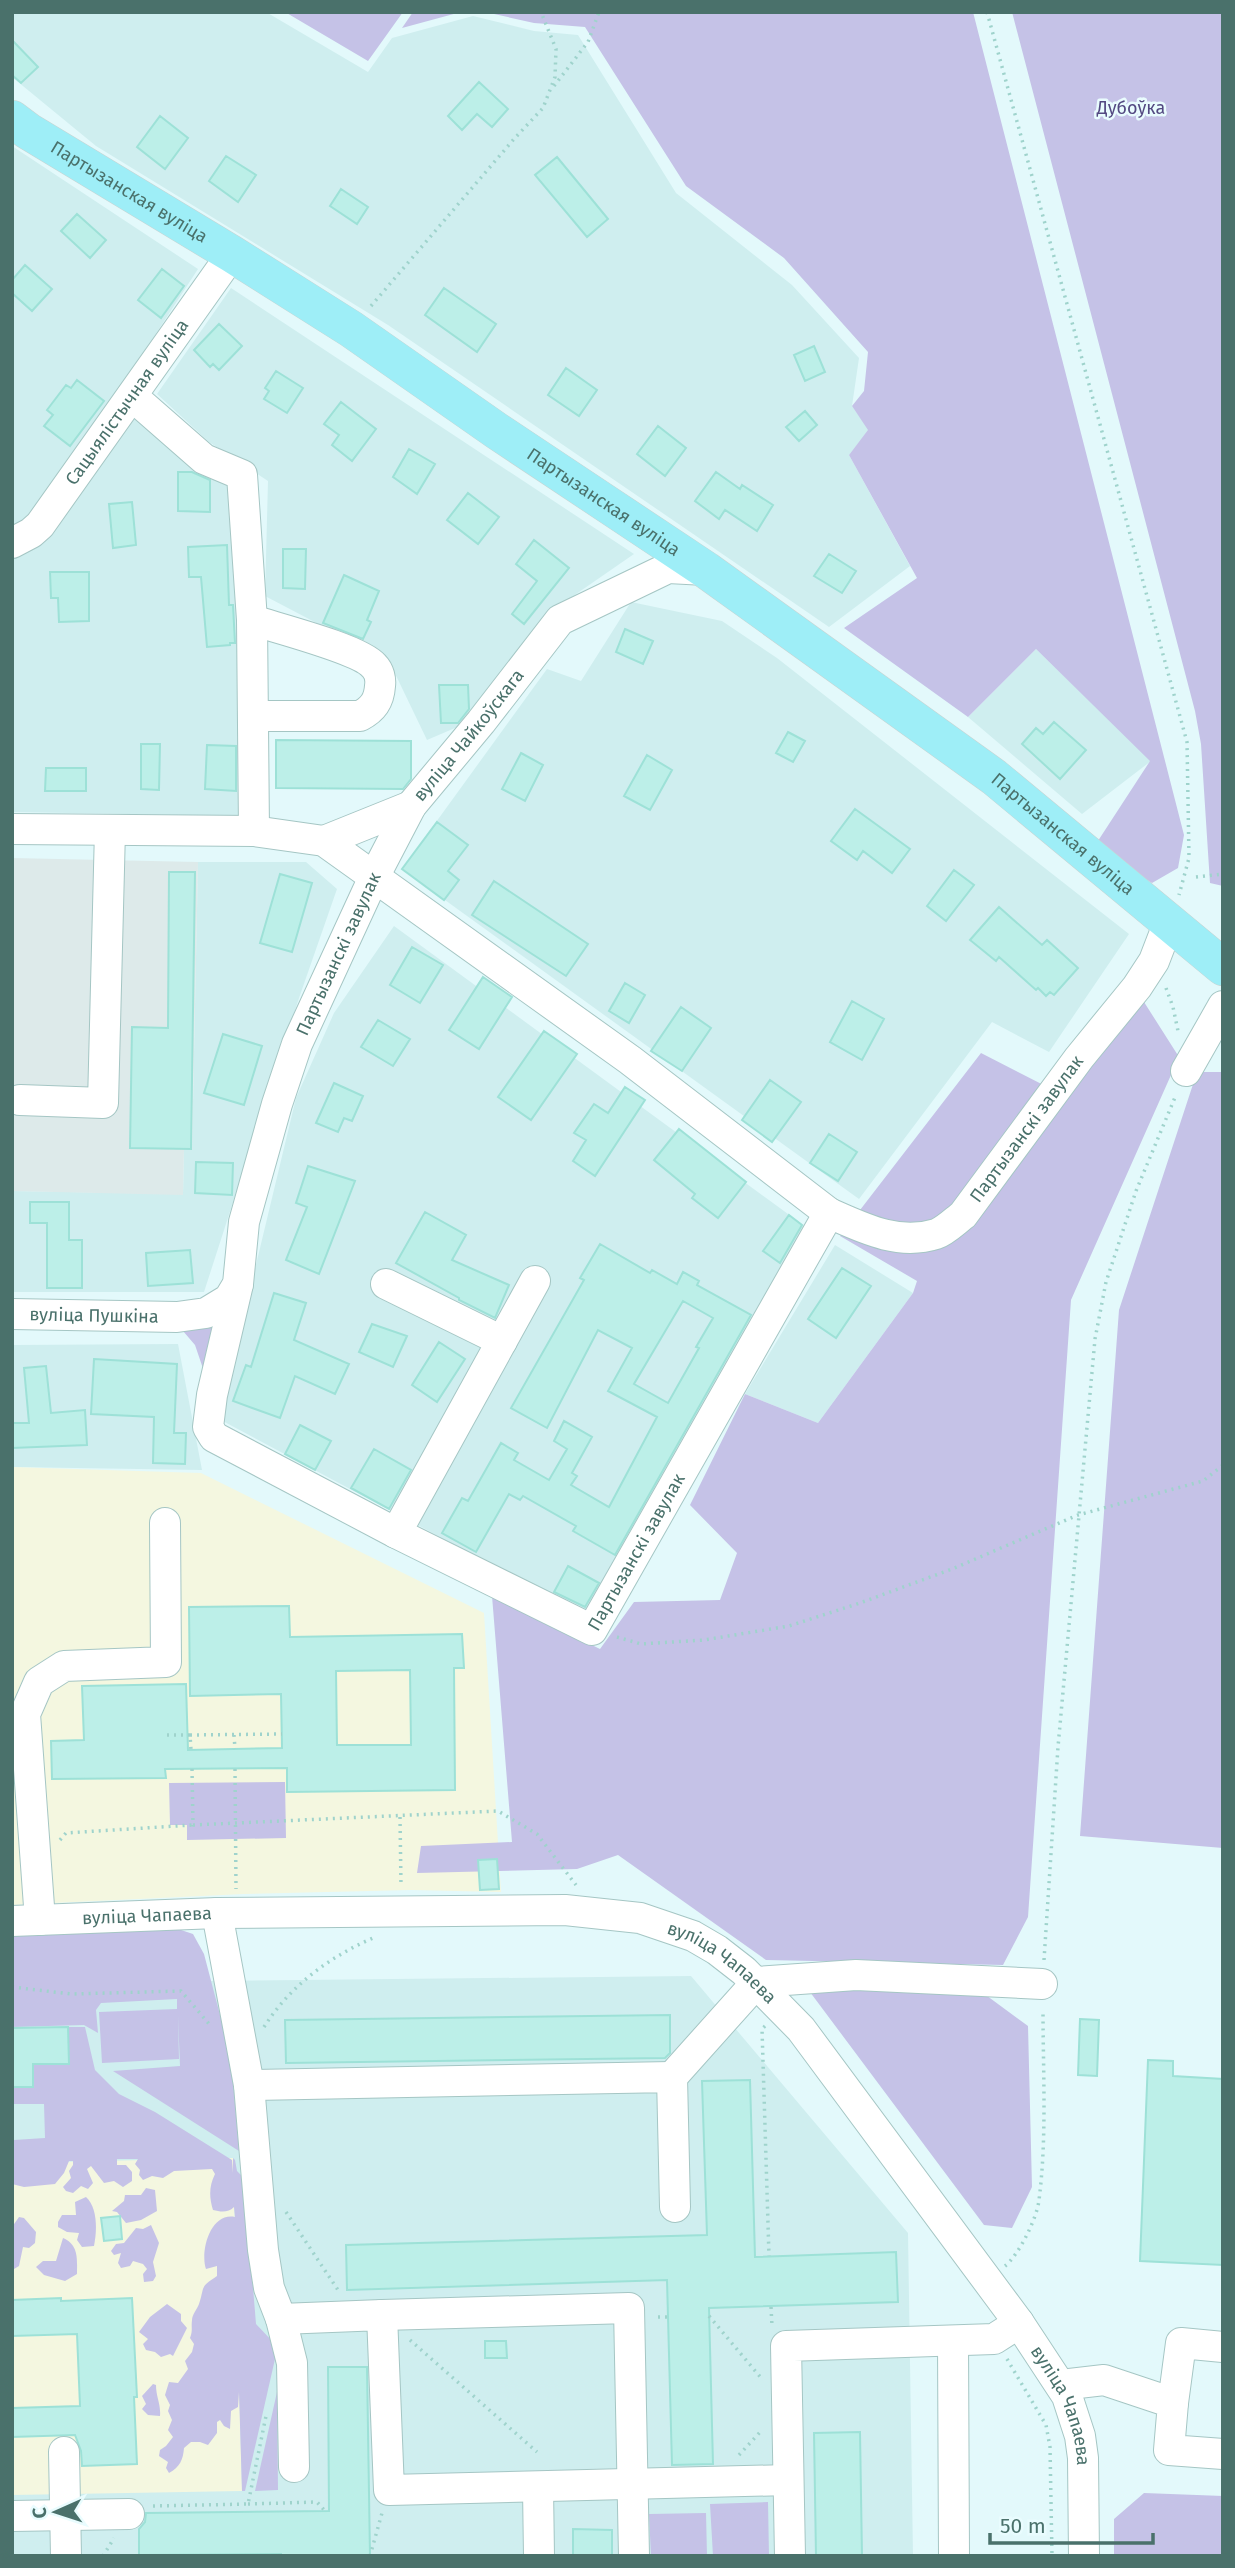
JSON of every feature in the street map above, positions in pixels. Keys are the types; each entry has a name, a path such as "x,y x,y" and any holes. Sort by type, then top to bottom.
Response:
{"main road":[{"name":"Партызанская вуліца","path":"12,119 351,329 497,431 706,570 994,777 1223,967"}],"street":[{"name":"Сацыялістычная вуліца","path":"12,543 31,533 40,524 232,254"},
{"path":"132,396 204,459 242,475 252,620 254,831"},
{"name":"вуліца Чайкоўскага","path":"374,877 411,806 481,722 560,620 668,568 706,570"},
{"path":"252,620 367,659 376,667 381,681 379,697 371,709 360,716 253,716"},
{"path":"324,841 411,806"},
{"path":"12,829 254,831 324,841 374,877"},
{"path":"20,1100 103,1103 110,830"},
{"name":"Партызанскі завулак","path":"830,1213 592,1630 396,1533 214,1437 208,1427 212,1395 237,1284 244,1222 277,1104 298,1044 374,877 630,1060 830,1213 867,1230 900,1239 938,1234 963,1215 1079,1058 1137,987 1154,961 1170,922"},
{"path":"1186,1071 1223,1006"},
{"path":"396,1533 535,1281"},
{"path":"177,1317 213,1311 229,1298 237,1284"},
{"path":"386,1284 502,1341"},
{"name":"вуліца Пушкіна","path":"12,1314 177,1317"},
{"path":"177,1317 221,1356"},
{"path":"26,1921 25,1713 39,1682 64,1666 166,1662 165,1523"},
{"path":"226,1907 249,2085 263,2249 269,2288 281,2319 292,2363 295,2467"},
{"name":"вуліца Чапаева","path":"26,1921 226,1907 565,1910 640,1918 693,1937 716,1950 757,1982 801,2029 1019,2323 1061,2385 1075,2417 1083,2458 1084,2556"},
{"path":"674,2207 672,2077 757,1982 856,1975 1042,1984"},
{"path":"249,2085 672,2077"},
{"path":"281,2319 629,2308 634,2556"},
{"path":"382,2315 389,2490 788,2480"},
{"path":"790,2556 786,2346 994,2339 1019,2323"},
{"path":"953,2341 954,2556"},
{"path":"1223,2347 1181,2343 1169,2450 1223,2454"},
{"path":"1061,2385 1104,2381 1173,2403"},
{"path":"64,2452 65,2556"},
{"path":"538,2488 539,2556"},
{"path":"12,2516 138,2510"}],"path":[{"path":"351,329 543,108 555,77 556,49 541,12"},
{"path":"550,90 588,42 599,12"},
{"path":"986,12 1187,742 1189,858 1170,922"},
{"path":"1196,877 1223,874"},
{"path":"988,2281 1016,2257 1039,2203 1042,1984 1058,1747 1095,1339 1106,1282 1136,1191 1186,1071 1173,1007 1154,961"},
{"path":"592,1630 641,1644 704,1640 789,1626 952,1569 1078,1515 1203,1480 1223,1465"},
{"path":"167,1735 282,1734"},
{"path":"190,1735 191,1750"},
{"path":"234,1735 235,1749"},
{"path":"192,1769 193,1825"},
{"path":"226,1907 236,1824 235,1769"},
{"path":"58,1843 66,1833 498,1811 537,1834 597,1912"},
{"path":"400,1816 401,1898"},
{"path":"261,2031 275,2009 312,1972 355,1945 377,1936"},
{"path":"12,1987 71,1994 181,1991 212,2026"},
{"path":"767,2023 762,2029 769,2256"},
{"path":"284,2209 335,2289 347,2292"},
{"path":"771,2307 772,2330"},
{"path":"382,2315 537,2452"},
{"path":"709,2316 765,2382"},
{"path":"658,2317 668,2317"},
{"path":"1002,2351 1046,2425 1050,2447 1052,2556"},
{"path":"248,2504 268,2408"},
{"path":"736,2459 766,2426"},
{"path":"370,2556 389,2490"},
{"path":"138,2510 317,2502 325,2511"}],"shaded area":[{"path":"12,12 266,12 368,72 392,38 473,16 534,31 578,35 676,193 792,285 859,358 852,406 869,430 849,455 910,566 829,627 388,325 96,146 12,77"},
{"path":"12,146 198,269 118,392 235,491 244,816 12,812"},
{"path":"231,288 634,554 553,610 469,722 427,740 389,661 265,596 268,481 209,442 157,394"},
{"path":"631,602 722,621 777,658 1129,934 1049,1052 992,1022 859,1199 402,869 547,669 581,681"},
{"path":"1036,649 1151,761 1082,814 968,717"},
{"path":"12,858 198,862 192,1150 184,1150 183,1195 12,1191"},
{"path":"198,862 306,862 337,889 204,1292 12,1292 12,1191 183,1194 184,1150 192,1150"},
{"path":"394,926 810,1230 590,1617 219,1419 296,1098 334,1013"},
{"path":"835,1245 913,1293 818,1423 745,1394"},
{"path":"178,1344 202,1470 12,1467 12,1345"},
{"path":"12,1467 201,1473 484,1613 501,1892 411,1890 244,1894 12,1905"},
{"path":"691,1976 908,2233 913,2556 12,2556 12,1983"},
{"path":"233,2158 242,2491 12,2495 12,2163"}],"green space":[{"path":"285,12 403,12 368,61"},
{"path":"413,12 461,12 402,28"},
{"path":"485,12 973,12 1184,835 1178,868 1152,883 1094,847 1150,761 1036,649 968,717 844,628 917,578 849,455 868,430 852,406 864,391 868,352 784,258 686,186 585,27 534,23"},
{"name":"Дубоўка","path":"1012,12 1223,12 1223,886 1210,883 1201,744 1195,711"},
{"path":"1144,1002 1179,1057 1071,1300 1028,1917 1003,1965 766,1960 618,1855 577,1869 417,1873 421,1846 512,1842 492,1596 600,1649 634,1602 720,1600 737,1553 690,1505 745,1394 818,1423 913,1293 917,1281 840,1236 981,1053 1067,1097"},
{"path":"1197,1072 1223,1072 1223,1848 1080,1836 1119,1310"},
{"path":"221,1306 213,1398 195,1345 183,1331"},
{"path":"285,1782 286,1838 187,1840 187,1825 170,1825 169,1783"},
{"path":"12,1927 175,1928 193,1934 204,1954 231,2057 239,2151 113,2071 180,2066 178,2016 179,2059 102,2063 99,2012 177,2009 177,1999 101,2003 96,2010 98,2033 84,2025 12,2027"},
{"path":"807,1988 979,1990 1028,2026 1032,2187 1012,2228 984,2225"},
{"path":"69,2027 85,2027 95,2070 119,2094 155,2112 232,2160 233,2173 233,2158 237,2171 244,2178 256,2324 274,2343 275,2359 245,2491 242,2491 239,2392 238,2407 231,2411 230,2429 220,2420 217,2422 217,2433 208,2445 191,2442 184,2448 178,2466 169,2473 166,2468 168,2462 159,2456 160,2450 173,2437 168,2430 172,2420 168,2411 170,2405 165,2395 169,2382 178,2383 188,2369 185,2361 194,2344 190,2338 193,2316 207,2283 217,2276 217,2266 206,2269 206,2244 213,2227 219,2221 226,2217 235,2217 234,2207 224,2212 213,2210 210,2192 215,2174 212,2169 174,2171 163,2178 152,2176 143,2180 135,2164 138,2159 117,2159 117,2165 126,2165 132,2172 132,2181 123,2187 114,2181 104,2183 91,2166 87,2169 93,2183 88,2189 81,2186 73,2193 63,2187 71,2178 69,2171 73,2161 69,2161 55,2184 24,2187 12,2184 12,2135 14,2140 45,2138 44,2104 12,2104 12,2088 34,2088 34,2065 69,2064"},
{"path":"146,2188 155,2190 157,2211 141,2220 126,2223 117,2212 112,2211 124,2201 125,2195 141,2195"},
{"path":"86,2197 95,2213 96,2234 94,2246 82,2247 77,2240 79,2233 67,2232 58,2227 58,2222 62,2215 76,2215 75,2202"},
{"path":"19,2217 24,2218 36,2232 35,2243 29,2248 23,2247 19,2266 14,2269 12,2227"},
{"path":"151,2225 159,2243 153,2262 156,2276 153,2281 144,2282 143,2274 147,2269 143,2264 133,2261 130,2266 121,2268 118,2263 121,2253 114,2255 111,2251 116,2244 124,2243 136,2228 143,2229"},
{"path":"63,2238 72,2244 77,2263 77,2274 65,2281 44,2275 36,2267 43,2261 56,2261"},
{"path":"167,2304 181,2314 181,2321 187,2328 173,2356 170,2354 161,2357 146,2350 143,2344 148,2339 139,2332 150,2317"},
{"path":"153,2384 156,2385 160,2416 148,2415 142,2409 146,2404 142,2396"},
{"path":"277,2392 278,2490 255,2491"},
{"path":"1144,2493 1223,2496 1223,2556 1114,2556 1114,2519"},
{"path":"768,2502 769,2556 713,2556 710,2504"},
{"path":"706,2513 707,2556 651,2556 649,2514"}],"building":[{"path":"12,40 38,67 21,83 12,75"},
{"path":"479,82 508,109 492,127 477,114 462,130 448,116"},
{"path":"160,116 188,138 165,169 137,147"},
{"path":"226,156 256,175 238,202 209,181"},
{"path":"557,157 608,219 587,237 535,175"},
{"path":"341,189 368,207 357,224 330,206"},
{"path":"77,214 106,240 90,258 61,231"},
{"path":"25,265 52,289 32,311 12,293 12,280"},
{"path":"162,269 184,286 161,318 138,300"},
{"path":"444,288 496,324 477,352 425,315"},
{"path":"219,324 242,346 219,370 213,364 210,367 194,350"},
{"path":"814,346 825,372 805,381 794,355"},
{"path":"566,368 597,390 579,416 548,395"},
{"path":"276,371 303,388 287,413 264,399 269,391 265,388"},
{"path":"77,380 104,401 70,446 44,426 53,415 47,410 66,385 71,388"},
{"path":"341,402 376,429 352,461 332,445 339,435 324,424"},
{"path":"805,411 817,425 799,441 786,427"},
{"path":"658,426 686,448 665,476 637,454"},
{"path":"409,449 435,464 417,494 393,477"},
{"path":"178,472 192,472 210,480 210,512 178,511"},
{"path":"716,472 740,489 742,485 773,505 757,531 725,510 719,519 695,501"},
{"path":"468,493 499,517 478,544 447,520"},
{"path":"132,502 136,545 113,548 109,504"},
{"path":"534,540 569,568 524,624 512,614 537,581 516,564"},
{"path":"227,545 229,605 233,605 235,643 207,647 201,577 189,577 188,547"},
{"path":"283,549 306,549 305,589 283,588"},
{"path":"829,554 856,571 842,593 814,576"},
{"path":"50,572 89,572 89,621 59,622 58,598 51,598"},
{"path":"344,575 379,591 367,620 371,622 363,639 323,623"},
{"path":"625,629 653,641 643,664 616,652"},
{"path":"439,685 468,685 469,709 458,723 441,723"},
{"path":"1054,722 1086,750 1060,779 1022,744 1036,728 1043,734"},
{"path":"788,732 805,741 793,762 776,753"},
{"path":"276,740 411,741 411,779 403,789 276,788"},
{"path":"141,744 160,744 159,790 141,789"},
{"path":"207,745 236,746 236,791 205,789"},
{"path":"521,753 543,765 525,801 502,789"},
{"path":"647,755 672,770 650,810 624,796"},
{"path":"46,768 86,768 86,791 45,791"},
{"path":"855,809 910,849 892,873 863,851 857,860 831,841"},
{"path":"437,822 468,845 448,871 459,880 444,900 402,869"},
{"path":"954,870 974,885 946,921 927,906"},
{"path":"169,872 195,872 191,1149 130,1148 132,1027 168,1028"},
{"path":"280,874 312,883 292,952 260,943"},
{"path":"494,881 588,944 566,976 472,915"},
{"path":"999,907 1042,945 1047,940 1078,968 1054,995 1050,992 1046,996 1038,988 1036,990 999,957 996,961 970,940"},
{"path":"412,947 443,965 420,1003 390,985"},
{"path":"483,977 512,997 479,1049 449,1030"},
{"path":"625,983 645,995 629,1023 609,1011"},
{"path":"852,1001 884,1019 862,1060 830,1042"},
{"path":"681,1007 711,1028 682,1071 651,1051"},
{"path":"378,1020 410,1039 393,1066 361,1047"},
{"path":"544,1031 577,1054 531,1120 498,1097"},
{"path":"223,1034 262,1046 244,1105 204,1093"},
{"path":"770,1080 801,1102 772,1142 742,1120"},
{"path":"334,1083 363,1096 352,1121 344,1118 338,1132 316,1123"},
{"path":"625,1087 645,1100 595,1176 573,1161 586,1140 574,1133 594,1104 608,1113"},
{"path":"679,1129 746,1182 718,1218 692,1198 695,1194 654,1160"},
{"path":"829,1134 857,1152 838,1181 810,1163"},
{"path":"196,1162 233,1163 232,1195 195,1193"},
{"path":"308,1166 355,1181 319,1274 286,1260 307,1207 296,1203"},
{"path":"30,1202 69,1202 69,1240 82,1240 82,1288 47,1288 47,1223 30,1223"},
{"path":"425,1212 466,1235 452,1260 509,1285 495,1318 396,1263"},
{"path":"789,1215 802,1225 780,1263 763,1251"},
{"path":"600,1244 650,1273 652,1270 677,1284 683,1272 699,1281 697,1285 751,1315 615,1555 573,1531 576,1526 523,1496 520,1500 509,1494 476,1552 442,1533 462,1498 468,1501 501,1443 518,1453 514,1460 549,1480 567,1449 554,1441 564,1421 592,1437 572,1473 577,1476 571,1485 609,1507 657,1417 608,1391 632,1348 598,1330 547,1428 511,1408 584,1280 580,1278","holes":["683,1301 713,1318 668,1403 634,1384"]},
{"path":"190,1250 193,1283 148,1286 146,1253"},
{"path":"842,1268 871,1286 836,1338 808,1319"},
{"path":"274,1293 306,1303 294,1340 349,1364 335,1394 295,1376 280,1418 233,1401 246,1365 251,1367"},
{"path":"372,1324 407,1336 393,1367 359,1352"},
{"path":"439,1342 465,1359 437,1402 412,1385"},
{"path":"94,1359 177,1364 174,1433 186,1433 185,1464 153,1463 154,1417 91,1414"},
{"path":"46,1366 51,1413 85,1410 87,1445 12,1448 12,1423 29,1423 24,1368"},
{"path":"300,1425 331,1441 315,1470 285,1454"},
{"path":"374,1449 411,1470 389,1509 351,1488"},
{"path":"568,1566 599,1583 585,1607 554,1592"},
{"path":"289,1606 290,1637 462,1634 464,1668 454,1668 455,1790 287,1792 287,1768 165,1769 166,1778 52,1779 51,1741 84,1740 82,1686 186,1684 188,1750 282,1748 281,1694 190,1696 189,1607","holes":["410,1670 411,1745 337,1745 336,1671"]},
{"path":"497,1859 499,1889 480,1890 478,1860"},
{"path":"670,2015 670,2053 665,2058 286,2063 285,2020"},
{"path":"1080,2019 1099,2020 1097,2076 1078,2075"},
{"path":"68,2027 69,2064 33,2064 33,2087 12,2087 12,2028"},
{"path":"1148,2060 1173,2061 1173,2076 1223,2079 1223,2265 1140,2261"},
{"path":"750,2080 755,2257 896,2252 898,2302 709,2308 713,2464 672,2465 667,2280 347,2290 346,2245 707,2235 702,2081"},
{"path":"120,2216 122,2239 104,2241 101,2218"},
{"path":"61,2298 61,2301 132,2298 137,2464 82,2466 81,2451 75,2435 12,2437 12,2408 80,2406 77,2334 12,2336 12,2300"},
{"path":"485,2341 506,2341 507,2358 485,2358"},
{"path":"328,2367 367,2367 370,2556 139,2555 139,2529 145,2522 146,2513 329,2511"},
{"path":"860,2432 862,2556 816,2556 814,2433"},
{"path":"573,2529 612,2530 612,2556 573,2556"}]}
